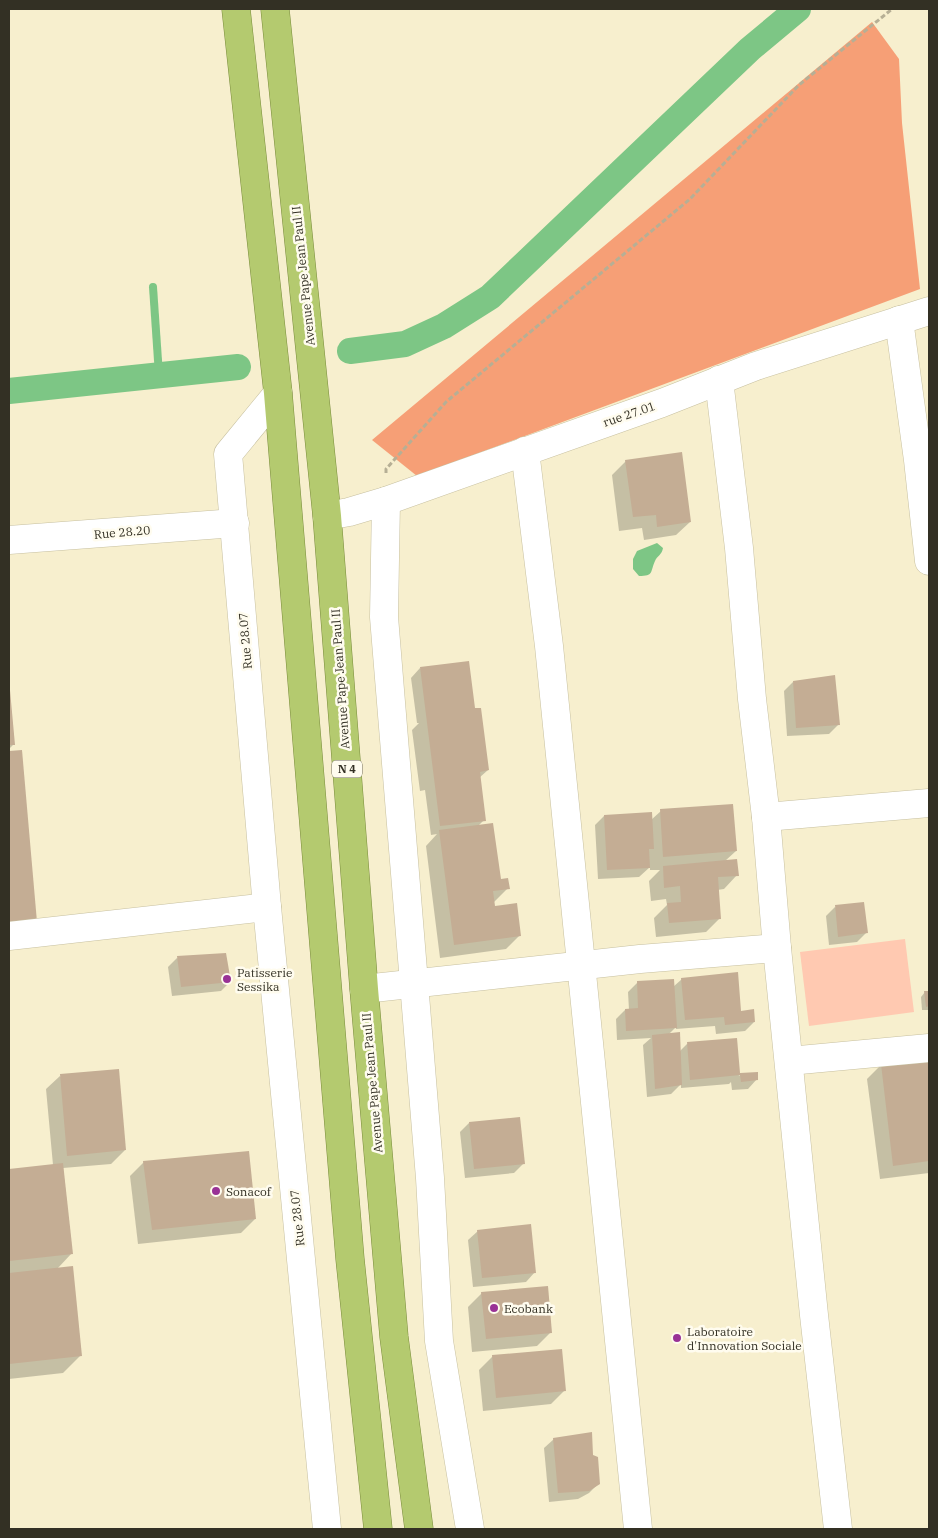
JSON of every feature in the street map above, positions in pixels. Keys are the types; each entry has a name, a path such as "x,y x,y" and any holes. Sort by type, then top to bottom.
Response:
{"highway":[{"path":"236,9 278,392 347,1230 378,1529"},
{"name":"Avenue Pape Jean Paul II","path":"275,9 327,516 364,989 394,1336 419,1529"}],"street":[{"name":"rue 27.01","path":"327,516 386,501 662,403 719,380 929,311"},
{"path":"899,320 918,460 929,561"},
{"path":"719,380 739,548 752,699 766,817 777,948 813,1306 838,1529"},
{"name":"Rue 28.07","path":"278,392 228,454 267,907 327,1529"},
{"path":"525,451 550,646 638,1529"},
{"path":"386,501 384,617 430,1178 439,1341 470,1529"},
{"name":"Rue 28.20","path":"9,540 235,523"},
{"path":"766,817 929,803"},
{"path":"9,936 267,907"},
{"path":"364,989 581,965 777,948"},
{"path":"789,1061 929,1048"}],"path":[{"path":"386,501 386,469 446,402 690,199 799,86 892,9"}],"shaded area":[{"path":"872,22 899,59 902,123 920,289 417,476 372,440"},
{"path":"657,543 663,548 655,561 651,573 639,576 633,569 633,559 637,551"},
{"path":"905,939 914,1012 809,1026 800,952"}],"building":[{"path":"682,452 691,522 657,527 656,515 633,517 625,460"},
{"path":"469,661 475,708 481,708 489,770 480,772 486,821 440,826 420,667"},
{"path":"835,675 840,725 796,728 793,681"},
{"path":"10,690 15,745 9,745"},
{"path":"22,750 37,922 9,925 9,751"},
{"path":"733,804 737,851 663,857 660,809"},
{"path":"652,812 654,849 649,849 650,868 607,870 604,815"},
{"path":"493,823 501,879 508,878 510,889 493,891 495,906 517,903 521,936 454,945 439,830"},
{"path":"737,859 739,876 718,877 721,919 669,923 667,903 681,902 680,886 664,888 663,866"},
{"path":"864,902 868,933 838,937 835,905"},
{"path":"226,953 231,982 181,987 177,956"},
{"path":"738,972 741,1011 754,1009 755,1022 725,1025 724,1017 685,1020 681,978"},
{"path":"674,979 677,1028 626,1031 625,1009 638,1008 637,981"},
{"path":"924,991 929,991 929,1006 926,1007"},
{"path":"680,1032 682,1085 655,1089 652,1035"},
{"path":"737,1038 740,1073 758,1072 758,1080 741,1082 740,1075 690,1080 687,1042"},
{"path":"929,1058 929,1161 893,1166 881,1064"},
{"path":"119,1069 126,1150 67,1156 60,1074"},
{"path":"520,1117 525,1164 474,1169 469,1122"},
{"path":"249,1151 256,1219 152,1230 143,1161"},
{"path":"63,1163 73,1254 9,1261 9,1169"},
{"path":"531,1224 536,1273 482,1278 477,1230"},
{"path":"73,1266 82,1356 9,1364 9,1273"},
{"path":"548,1286 552,1333 486,1339 481,1292"},
{"path":"562,1349 566,1391 496,1398 492,1355"},
{"path":"592,1432 593,1455 598,1457 600,1484 589,1491 558,1493 553,1438"}],"waterway":[{"path":"350,351 405,344 444,326 490,297 750,49 798,9"},
{"path":"153,287 159,375"},
{"path":"9,391 238,367"}],"place":[{"name":"Patisserie Sessika","path":"227,979"},
{"name":"Sonacof","path":"216,1191"},
{"name":"Ecobank","path":"494,1308"},
{"name":"Laboratoire d'Innovation Sociale","path":"677,1338"}]}
